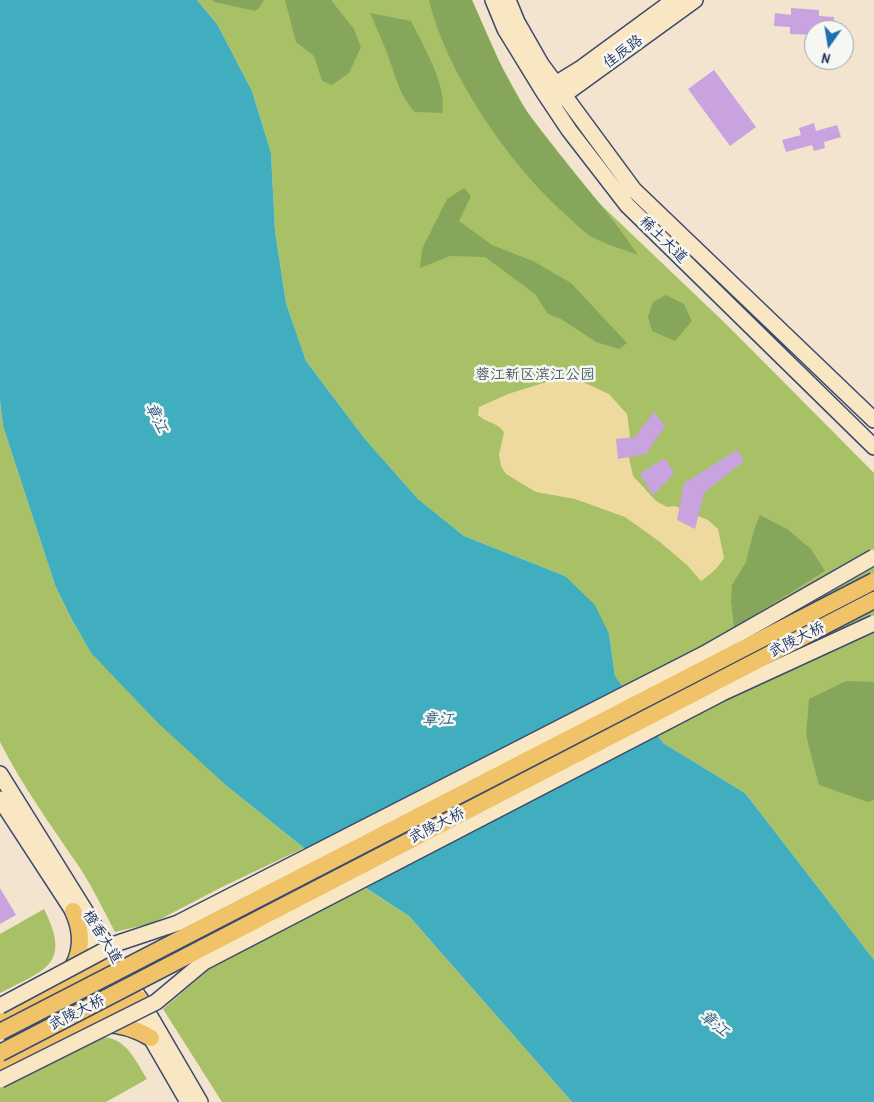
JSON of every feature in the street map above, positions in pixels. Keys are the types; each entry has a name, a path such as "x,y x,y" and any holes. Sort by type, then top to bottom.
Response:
{"main road":[{"name":"稀土大道","path":"493,0 504,29 547,98 627,205 874,447"},
{"name":"稀土大道","path":"508,0 517,22 541,64 634,190 874,420"},
{"name":"佳辰路","path":"561,90 674,0"},
{"name":"佳辰路","path":"547,98 694,0"},
{"path":"0,1006 118,943 178,922 695,659 874,557"},
{"name":"武陵大桥","path":"0,1032 874,580"},
{"name":"武陵大桥","path":"0,1053 870,603"},
{"path":"0,1080 156,1002 204,962 722,693 874,623"},
{"name":"橙香大道","path":"0,774 108,959 200,1102"},
{"name":"橙香大道","path":"0,799 73,911 108,959"},
{"path":"56,986 70,973 78,956 80,938 77,919 73,911"},
{"path":"0,1016 108,959"},
{"path":"0,1069 135,1002"},
{"name":"橙香大道","path":"135,1002 151,1038 188,1102"},
{"path":"81,1029 113,1024 133,1029 151,1038"}],"green space":[{"name":"蓉江新区滨江公园","path":"197,0 472,0 501,65 527,112 596,200 727,325 874,473 874,960 745,793 663,743 615,676 609,634 565,576 464,536 418,499 365,439 306,361 286,303 275,231 271,153 252,91 217,24"},
{"path":"212,0 264,0 255,11"},
{"path":"285,0 331,0 354,29 361,47 349,73 332,85 322,81 314,56 296,42"},
{"path":"429,0 472,0 504,72 528,113 638,255 603,242 585,232 544,194 523,170 502,144 465,88 438,29"},
{"path":"370,13 411,21 438,79 443,103 442,113 415,112 405,99"},
{"path":"464,188 471,196 459,221 492,245 533,261 571,283 627,343 619,349 596,342 561,319 548,314 535,294 485,257 450,256 420,268 422,249 447,199"},
{"path":"666,295 684,304 692,321 675,341 652,331 648,317 653,302"},
{"path":"0,401 3,426 55,585 91,653 228,787 304,848 222,887 153,923 115,932 85,876 28,791 0,742"},
{"path":"760,515 787,529 811,549 825,571 734,628 731,601 732,585 746,562"},
{"path":"846,681 874,682 874,800 868,802 819,785 806,735 809,699"},
{"path":"362,886 409,916 572,1102 222,1102 163,1009 214,965"},
{"path":"44,909 52,928 55,943 54,954 41,971 0,993 0,934"},
{"path":"99,1037 116,1040 129,1050 147,1079 106,1102 0,1102 0,1084"}],"sand":[{"path":"553,380 578,380 609,394 627,414 630,436 626,444 633,476 656,501 667,507 675,506 708,520 718,529 724,558 708,576 701,581 687,565 660,542 625,517 575,499 536,492 506,474 501,466 499,455 504,432 498,426 478,415 479,407 508,394"}],"water":[{"name":"章江","path":"0,0 197,0 217,24 252,91 271,153 275,231 286,303 306,361 365,439 418,499 464,536 565,576 595,605 609,634 615,676 663,743 745,793 874,960 874,1102 572,1102 409,916 304,848 228,787 158,723 91,653 55,585 3,426 0,401"}],"building":[{"path":"791,8 819,10 819,16 834,17 834,20 804,20 804,35 790,34 790,27 774,26 775,13 791,15"},
{"path":"714,70 756,127 730,146 688,89"},
{"path":"814,123 816,131 837,125 841,137 824,142 825,148 814,151 812,145 786,152 782,140 801,135 799,128"},
{"path":"654,412 665,426 646,454 618,459 616,439 635,437"},
{"path":"737,450 744,461 704,493 695,529 677,520 684,483"},
{"path":"665,458 674,474 653,495 640,474"},
{"path":"0,888 16,915 0,924"}]}
